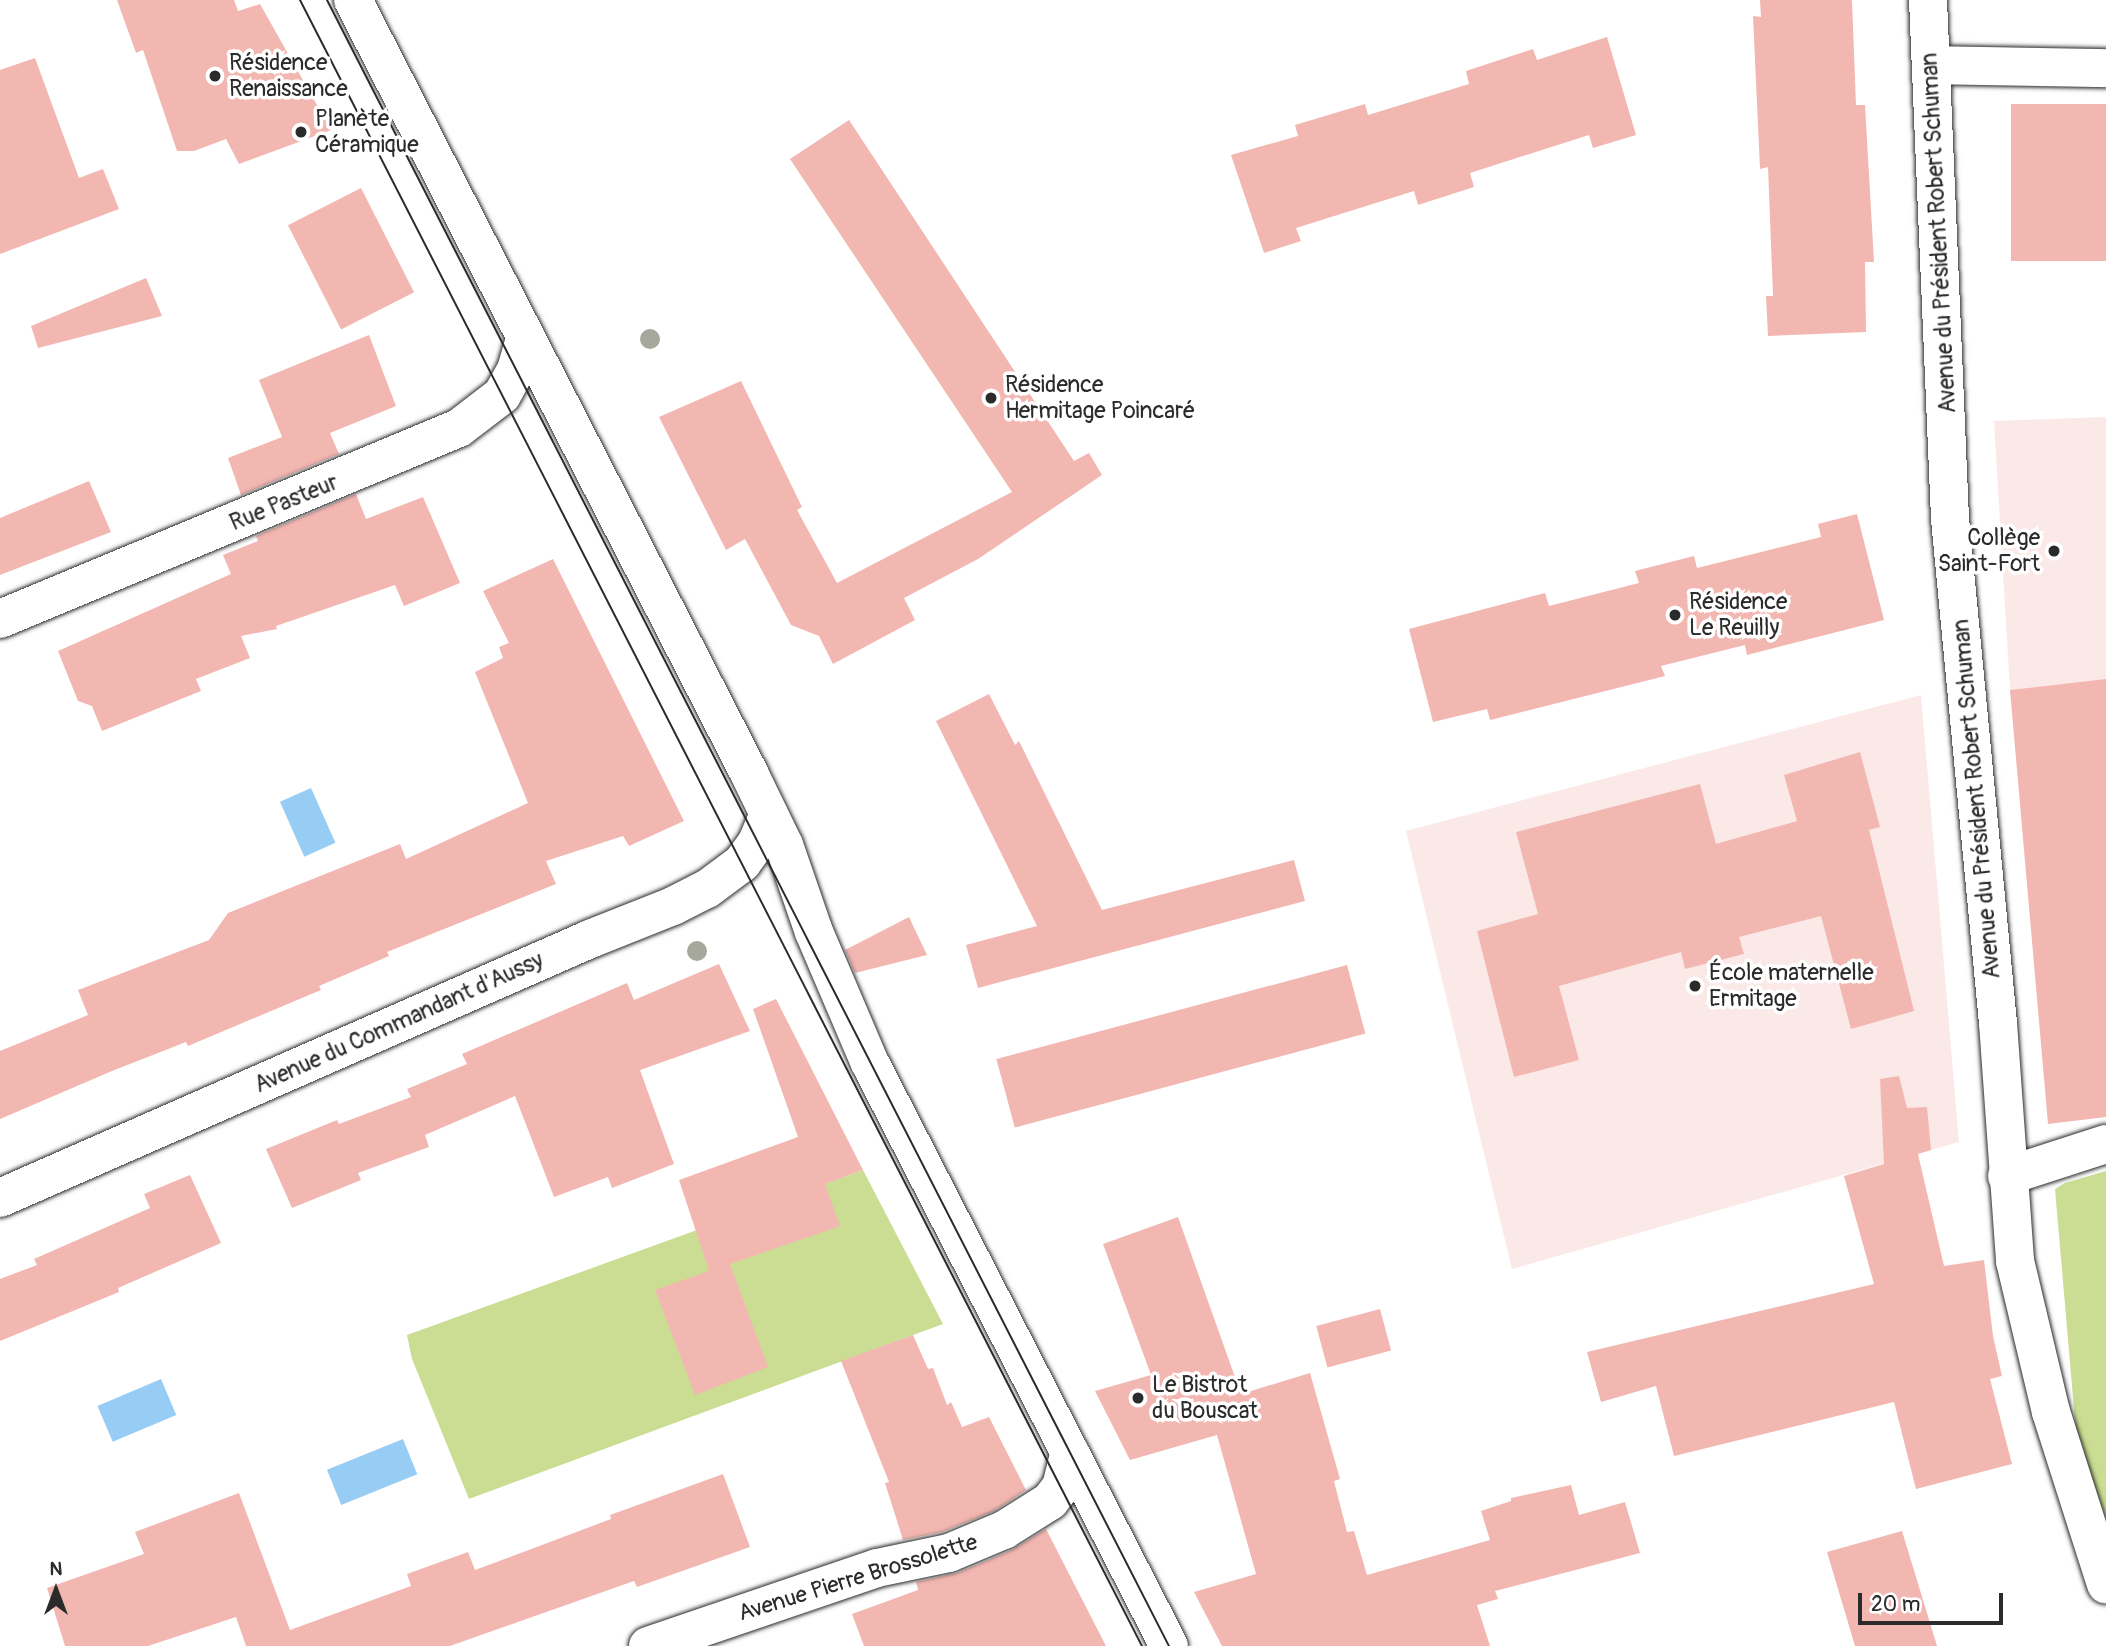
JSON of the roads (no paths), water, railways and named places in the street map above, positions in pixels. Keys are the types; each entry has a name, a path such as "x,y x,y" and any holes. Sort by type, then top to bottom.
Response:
{"street":[{"path":"353,0 769,814 870,1063 1169,1646"},
{"name":"Avenue du Président Robert Schuman","path":"1928,0 1950,519 1997,1023 2015,1261 2051,1412 2106,1584"},
{"path":"1931,65 2106,68"},
{"name":"Rue Pasteur","path":"0,620 459,428 502,395 516,370 525,338"},
{"name":"Avenue du Commandant d'Aussy","path":"0,1198 590,939 673,906 729,874 757,842 769,814"},
{"path":"2007,1176 2106,1144"},
{"name":"Avenue Pierre Brossolette","path":"648,1646 877,1568 950,1553 1004,1530 1050,1501 1064,1479 1070,1452"}],"water":[{"path":"311,788 335,843 304,857 280,802"},
{"path":"161,1379 176,1415 113,1442 97,1406"},
{"path":"403,1439 417,1474 341,1505 327,1470"}],"tram line":[{"path":"300,0 1142,1646"},
{"path":"327,0 1169,1646"}],"place":[{"name":"Résidence Renaissance","path":"215,76"},
{"name":"Planète Céramique","path":"301,132"},
{"name":"Résidence Hermitage Poincaré","path":"991,398"},
{"name":"Collège Saint-Fort","path":"2054,551"},
{"name":"Résidence Le Reuilly","path":"1675,615"},
{"name":"École maternelle Ermitage","path":"1695,986"},
{"name":"Le Bistrot du Bouscat","path":"1138,1398"}]}
